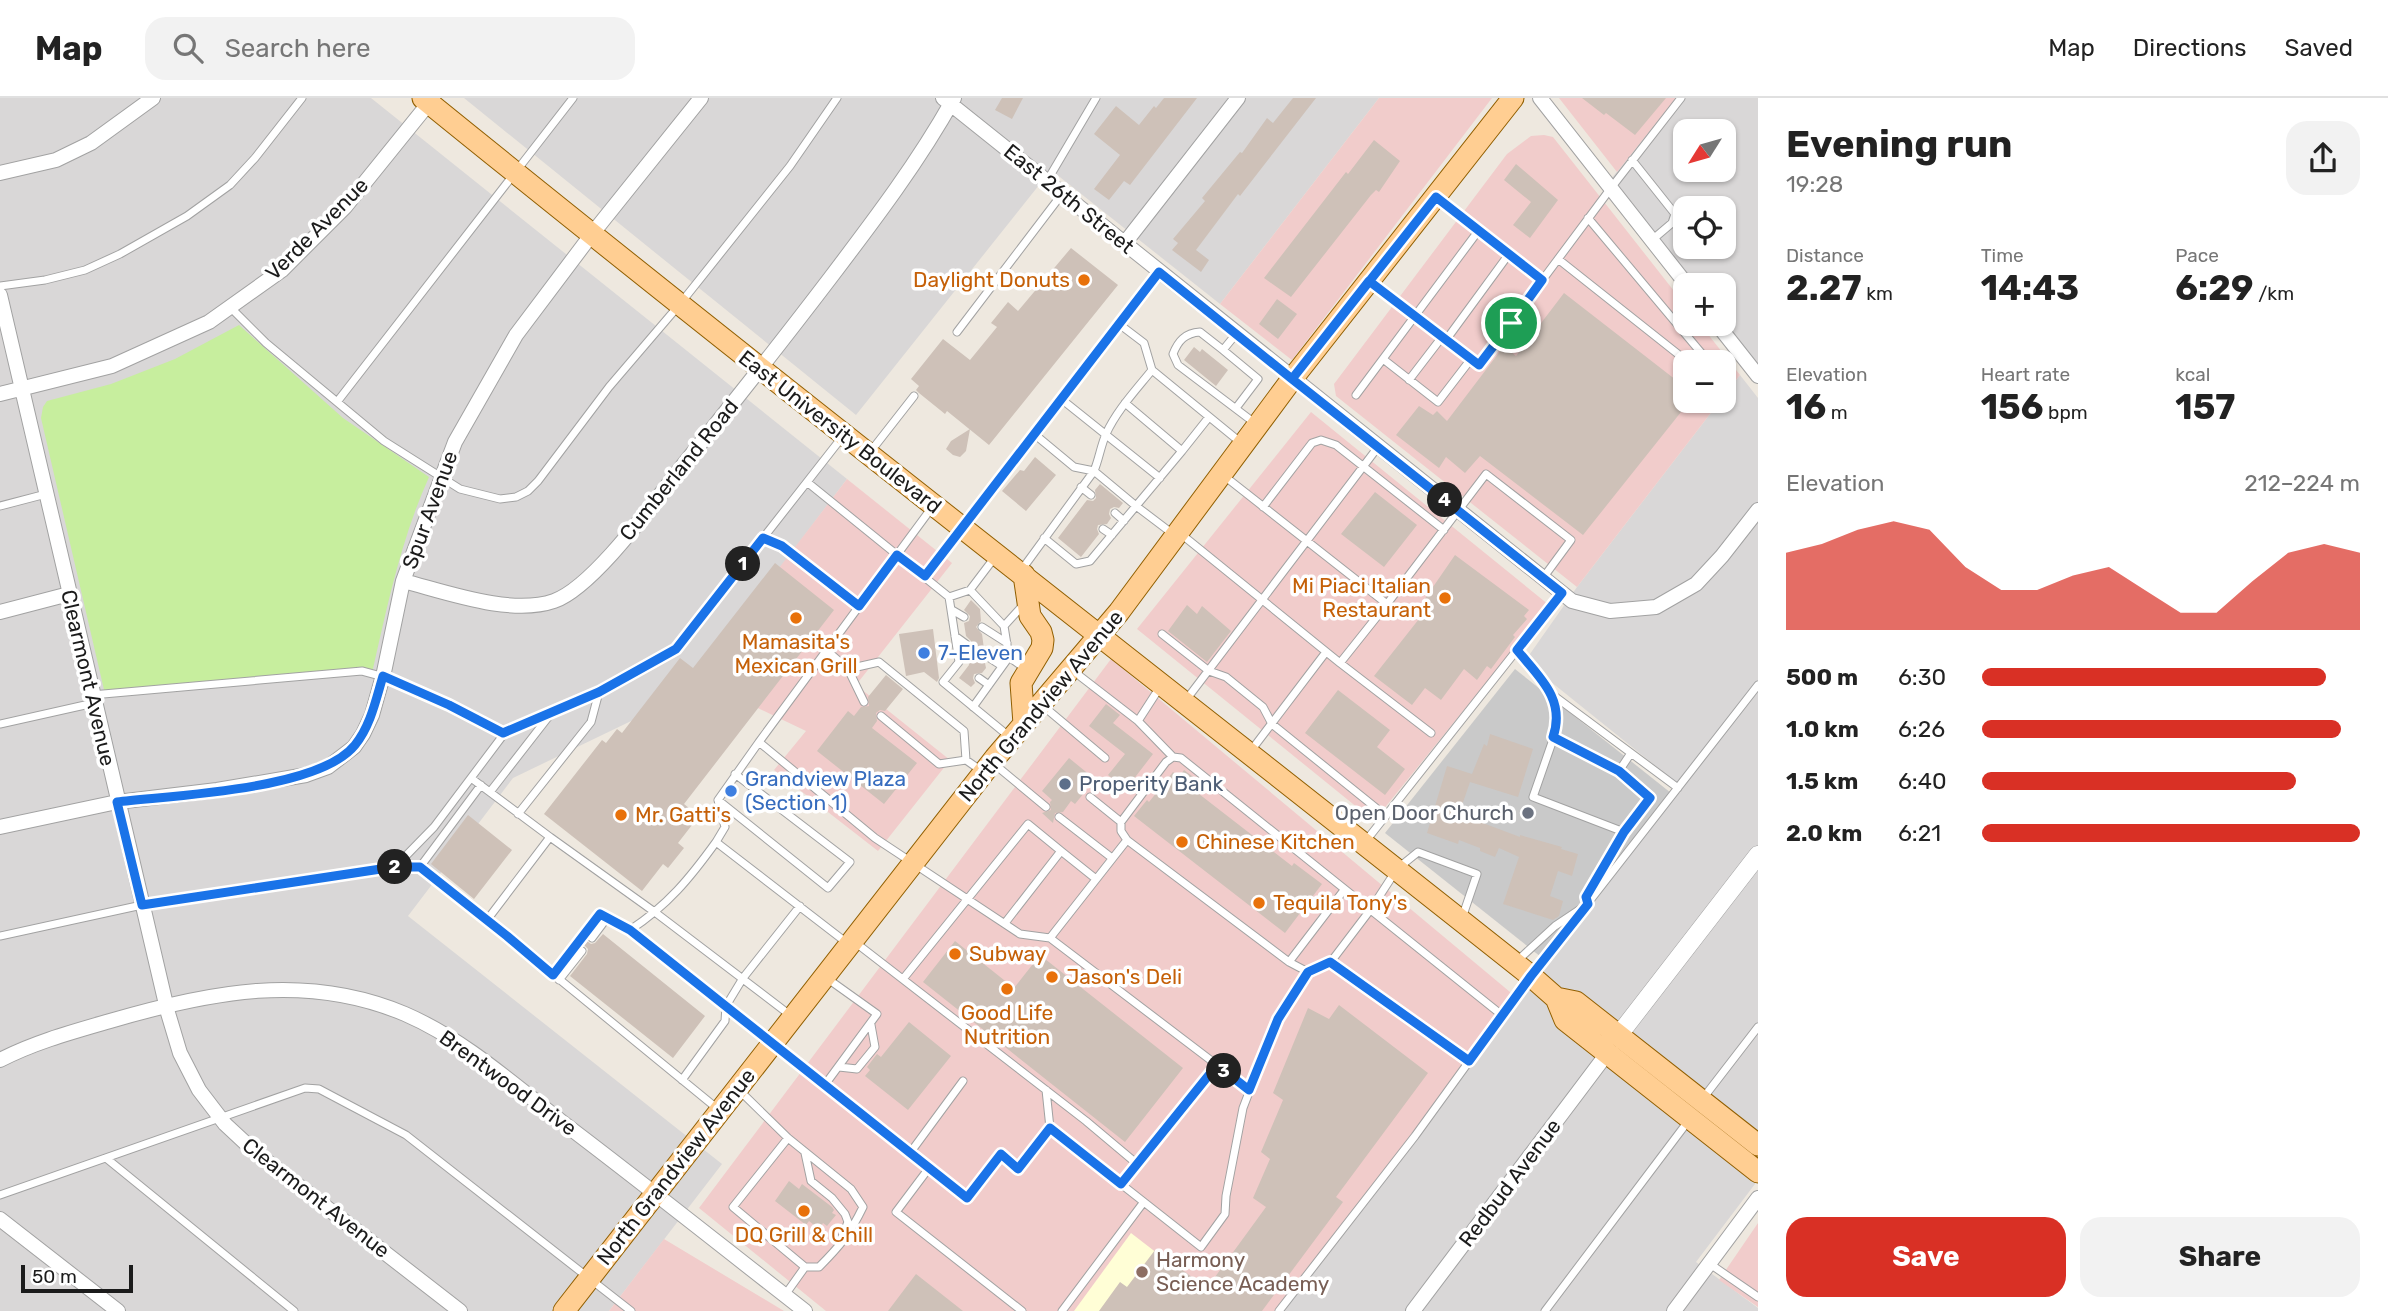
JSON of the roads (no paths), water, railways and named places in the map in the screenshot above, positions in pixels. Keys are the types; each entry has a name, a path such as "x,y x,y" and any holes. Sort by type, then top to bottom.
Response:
{"main road":[{"name":"North Grandview Avenue","path":"564,1311 914,862 980,765 1017,732 1101,635 1292,379 1513,98"},
{"name":"East University Boulevard","path":"429,100 515,172 933,506 1185,701 1523,970 1556,998 1565,1020 1606,1055 1758,1172"},
{"path":"1017,732 1021,683 1042,648 1043,640 1037,624 1030,616 1022,573"},
{"name":"East University Boulevard","path":"1556,998 1576,1002 1758,1145"}],"street":[{"path":"0,173 67,155 91,143 153,98"},
{"name":"Spur Avenue","path":"0,827 117,802 273,782 306,775 327,766 354,747 372,715 403,581 455,442 516,335 592,234 701,98"},
{"path":"1124,244 1238,98"},
{"path":"1541,98 1678,273"},
{"name":"Verde Avenue","path":"0,394 129,360 209,322 282,270 345,207 429,100"},
{"name":"East 26th Street","path":"949,100 1124,244 1572,601 1610,611 1656,607 1696,584 1758,510"},
{"name":"Cumberland Road","path":"403,581 516,605 543,604 565,596 592,575 761,369 868,228 919,155 949,100"},
{"name":"Clearmont Avenue","path":"0,295 117,802 180,1054 200,1090 220,1118 255,1152 460,1311"},
{"path":"1726,336 1758,376"},
{"path":"0,612 69,594"},
{"path":"1618,1036 1758,855"},
{"name":"Brentwood Drive","path":"0,1060 52,1037 166,1004 247,991 304,989 338,994 405,1014 460,1044 805,1311"},
{"name":"Redbud Avenue","path":"1413,1311 1606,1055"},
{"path":"1674,1311 1758,1198"},
{"path":"0,1219 118,1311"}],"lane":[{"path":"0,286 85,271 187,216 230,185 302,98"},
{"path":"337,402 573,98"},
{"path":"230,307 266,343 384,441 460,489 500,499 516,497 528,491 609,387 680,304 790,166 837,98"},
{"path":"1047,181 1096,98"},
{"path":"1369,281 1479,365 1681,98"},
{"path":"1632,160 1675,214 1672,223 1652,240"},
{"path":"957,332 1062,193"},
{"path":"1436,197 1542,280"},
{"path":"1588,218 1699,350"},
{"path":"1356,395 1479,230"},
{"path":"1409,380 1509,254"},
{"path":"1558,259 1673,350"},
{"path":"925,576 960,527 1159,272"},
{"path":"1119,324 1143,344 1152,370 1243,445"},
{"path":"1236,408 1258,379 1200,332 1192,332 1177,343 1173,354 1178,365 1258,425"},
{"path":"1223,350 1236,334"},
{"path":"1383,359 1438,402 1471,359"},
{"path":"1022,573 1044,538 1094,471 1106,434 1125,403 1152,370"},
{"path":"868,454 914,396"},
{"path":"1060,398 1160,478"},
{"path":"1125,403 1182,451"},
{"path":"1044,538 1076,564 1090,561 1209,417"},
{"path":"1033,433 1074,467 1094,471 1431,733"},
{"path":"394,867 434,827 503,733 599,692 676,649 844,435"},
{"path":"1264,507 1311,443 1321,440 1336,445 1444,530"},
{"path":"1185,701 1378,447"},
{"path":"1222,474 1387,604"},
{"path":"1340,663 1486,474 1571,540 1543,578"},
{"path":"807,482 949,597 959,662 966,668"},
{"path":"1081,487 1091,495"},
{"path":"0,506 46,494"},
{"path":"1070,503 1079,510"},
{"path":"630,930 656,914 689,881 725,827 718,800 933,506"},
{"path":"1115,513 1124,521"},
{"path":"1058,519 1067,526"},
{"path":"1103,529 1112,536"},
{"path":"763,538 782,546 859,606"},
{"path":"1091,544 1099,550"},
{"path":"949,597 970,590 996,554"},
{"path":"970,590 1004,626 1009,657 1029,672"},
{"path":"1364,844 1562,593"},
{"path":"1004,626 1028,600"},
{"path":"952,610 964,617"},
{"path":"982,627 1007,643"},
{"path":"1162,634 1209,671 1226,677 1263,707 1272,724 1386,816"},
{"path":"955,636 966,643"},
{"path":"826,650 848,669 864,702"},
{"path":"1517,650 1553,695 1678,788"},
{"path":"1250,753 1326,652"},
{"path":"985,655 1002,666"},
{"path":"973,707 1009,657"},
{"path":"848,669 879,662 964,731 980,765"},
{"path":"959,662 943,682 973,707 1017,732"},
{"path":"1071,669 1138,721 1173,757 1181,758 1503,1016"},
{"path":"0,724 93,699 362,671 383,676 449,705 503,733"},
{"path":"979,678 989,685"},
{"path":"1138,721 1162,683"},
{"path":"1523,970 1588,904 1758,685"},
{"path":"518,814 591,722 599,692"},
{"path":"1553,695 1557,728 1533,797 1624,832"},
{"path":"1041,704 1105,758"},
{"path":"491,792 554,711"},
{"path":"881,716 939,764 980,765 1046,807"},
{"path":"1553,737 1619,771 1650,798 1624,832 1586,897 1588,904"},
{"path":"759,742 875,838 1020,934 1050,938 1249,1090"},
{"path":"1619,771 1631,753"},
{"path":"1173,757 1166,762 1121,822 1121,831 1127,840 1289,962 1308,972"},
{"path":"718,800 828,888 850,862 735,774"},
{"path":"471,778 793,1017"},
{"path":"420,867 481,785"},
{"path":"1090,797 1121,822"},
{"path":"1059,817 1112,858"},
{"path":"903,979 1028,824 1096,879"},
{"path":"488,920 550,837"},
{"path":"1050,938 1127,840"},
{"path":"716,842 903,979 1136,1163"},
{"path":"1004,923 1061,851"},
{"path":"1050,1128 1202,1247 1225,1214 1242,1108 1278,1019 1308,972 1330,962 1371,909 1397,869 1418,852 1477,874 1461,920"},
{"path":"0,936 142,905 394,867 420,867 720,1111"},
{"path":"1289,962 1344,890"},
{"path":"1279,1311 1415,1136 1503,1016 1523,970 1555,926 1588,904"},
{"path":"682,1080 726,1021 726,1006 743,978 800,906"},
{"path":"556,977 600,914 630,930 967,1198 1001,1154 1018,1169 1050,1128 1046,1090"},
{"path":"592,938 607,918"},
{"path":"556,977 582,951"},
{"path":"1330,962 1469,1061"},
{"path":"824,1086 877,1014 825,977"},
{"path":"839,1067 857,1069 876,1047 871,1025"},
{"path":"1701,1101 1758,1027"},
{"path":"1121,1184 1217,1065"},
{"path":"910,1153 963,1082"},
{"path":"0,1195 305,1088 319,1089 406,1135 631,1311"},
{"path":"738,1089 788,1138 851,1189 863,1207 849,1236 819,1267 806,1267 733,1207 788,1138"},
{"path":"1545,1311 1689,1119"},
{"path":"805,1153 811,1181 832,1198 848,1222 836,1250"},
{"path":"106,1158 294,1311"},
{"path":"929,1168 896,1212 1022,1311"},
{"path":"1062,1311 1143,1203"},
{"path":"1710,1264 1758,1297"},
{"path":"785,1295 806,1267"}],"place":[{"name":"Daylight Donuts","path":"1084,280"},
{"name":"Mi Piaci Italian Restaurant","path":"1445,598"},
{"name":"Mamasita's Mexican Grill","path":"796,618"},
{"name":"7-Eleven","path":"924,653"},
{"name":"Properity Bank","path":"1065,784"},
{"name":"Grandview Plaza (Section 1)","path":"731,791"},
{"name":"Open Door Church","path":"1528,813"},
{"name":"Mr. Gatti's","path":"621,815"},
{"name":"Chinese Kitchen","path":"1182,842"},
{"name":"Tequila Tony's","path":"1259,903"},
{"name":"Subway","path":"955,954"},
{"name":"Jason's Deli","path":"1052,977"},
{"name":"Good Life Nutrition","path":"1007,989"},
{"name":"DQ Grill & Chill","path":"804,1211"},
{"name":"Harmony Science Academy","path":"1142,1272"}]}
